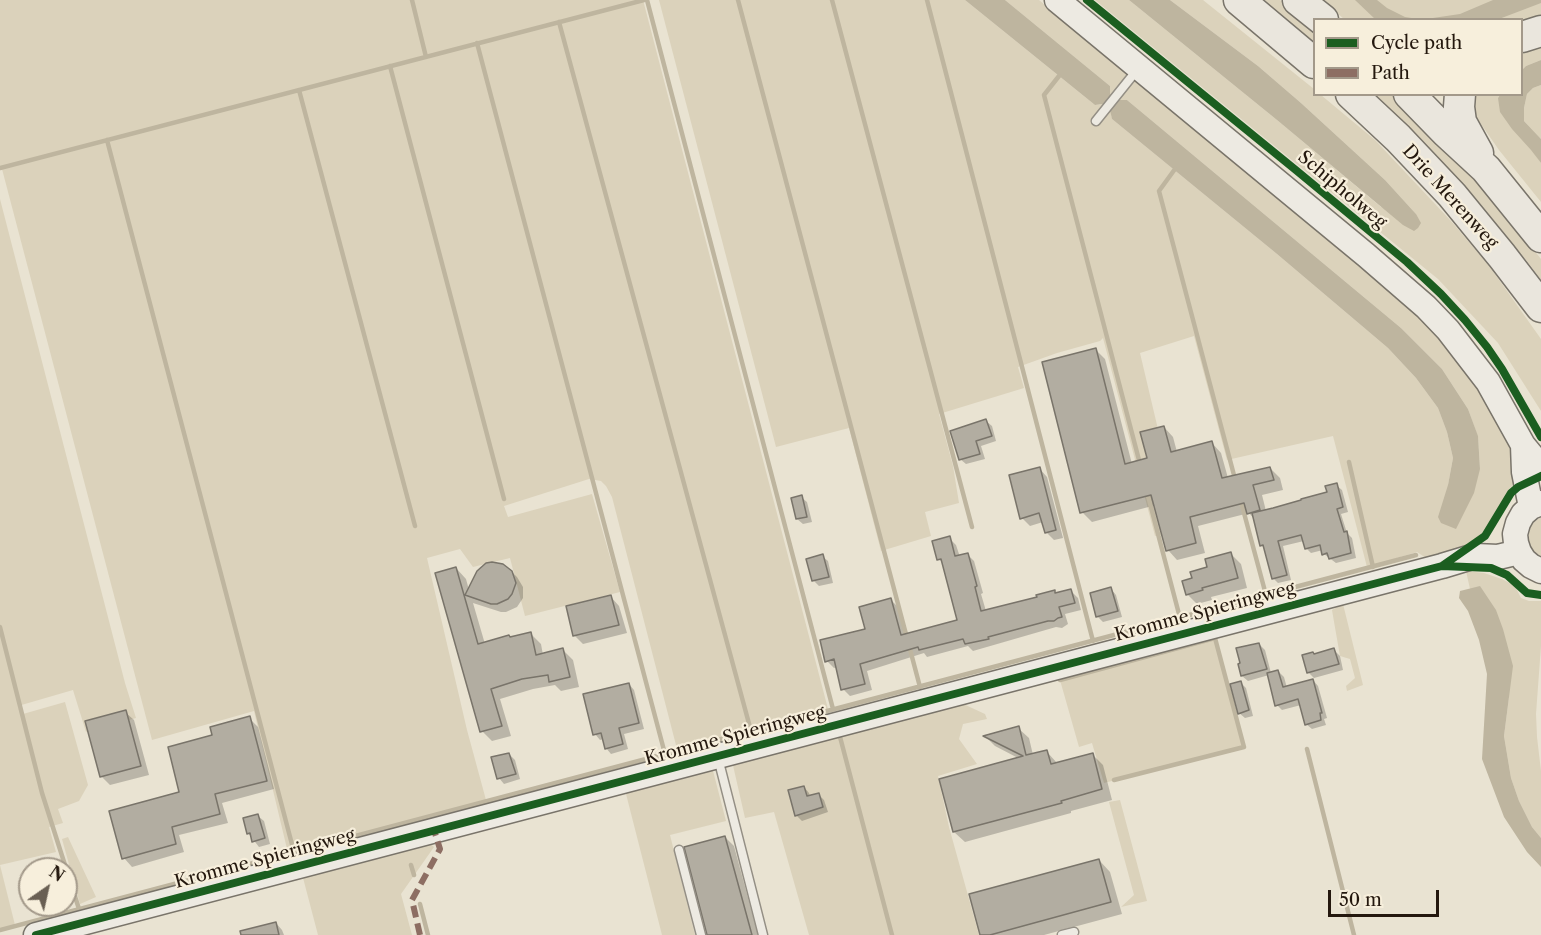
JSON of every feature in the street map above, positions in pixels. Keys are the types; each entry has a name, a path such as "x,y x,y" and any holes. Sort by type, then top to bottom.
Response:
{"highway":[{"path":"1298,0 1320,18"},
{"path":"1243,5 1313,62"},
{"path":"1523,36 1541,31"},
{"name":"Drie Merenweg","path":"1353,96 1398,138 1452,195 1541,307"},
{"path":"1411,96 1486,169 1541,237"},
{"path":"1460,96 1461,122 1486,169"}],"street":[{"name":"Schipholweg","path":"1057,0 1357,247 1426,307 1448,330 1488,382 1523,445 1541,468"},
{"name":"Schipholweg","path":"1523,445 1524,472 1536,505"},
{"path":"1536,505 1523,514 1518,523 1517,543 1531,566 1541,571"},
{"name":"Kromme Spieringweg","path":"36,935 1431,569 1475,556 1495,540 1517,543"}],"lane":[{"path":"1096,121 1139,68"},
{"name":"Kromme Spieringweg","path":"717,756 763,935"},
{"path":"679,850 701,935"},
{"path":"1062,935 1074,932"}],"shaded area":[{"path":"0,0 643,0 828,709 677,749 612,497 601,481 589,479 504,506 508,517 592,494 620,592 525,616 510,558 473,567 460,549 427,558 467,730 486,800 288,853 254,711 152,740 2,169 0,169"},
{"path":"659,0 965,0 1095,105 1102,104 1111,110 1112,119 1388,348 1416,378 1438,408 1453,458 1448,485 1480,469 1478,437 1468,409 1442,369 1401,328 1127,100 1118,100 1110,94 1110,86 1005,0 1039,0 1385,281 1445,338 1492,408 1515,460 1519,481 1510,488 1484,533 1460,549 1426,558 1417,552 1367,567 1333,436 1227,460 1194,336 1140,353 1182,531 1155,536 1103,338 1100,341 1018,367 1024,388 939,414 953,466 959,503 925,512 931,536 881,551 849,428 776,447"},
{"path":"965,0 1005,0 1110,86 1110,94 1118,100 1127,100 1401,328 1442,369 1468,409 1478,436 1480,469 1474,493 1456,529 1441,523 1438,517 1448,485 1453,458 1447,432 1438,408 1416,378 1388,348 1112,119 1110,110 1102,104 1095,105"},
{"path":"1095,0 1129,0 1381,207 1416,214 1385,180 1301,103 1258,66 1170,0 1203,0 1313,88 1313,96 1322,96 1375,140 1451,221 1490,267 1541,339 1541,411 1498,343 1438,279"},
{"path":"1129,0 1170,0 1258,66 1385,180 1416,214 1421,223 1418,228 1414,231 1403,225"},
{"path":"1260,0 1280,0 1313,25 1313,42"},
{"path":"1314,0 1541,0 1541,22 1523,29 1523,18 1343,18 1337,13 1332,15"},
{"path":"1355,0 1377,0 1387,8 1412,18 1374,18"},
{"path":"1493,0 1541,0 1541,3 1502,18 1433,18 1460,14"},
{"path":"1541,37 1541,60 1523,69 1523,44"},
{"path":"1541,60 1541,85 1533,88 1527,94 1524,121 1541,139 1541,163 1500,112 1499,96 1523,96 1523,69"},
{"path":"1541,85 1541,139 1524,121 1524,108 1527,94 1533,88"},
{"path":"1375,96 1394,96 1426,125 1488,192 1541,259 1541,280 1462,185"},
{"path":"1473,96 1499,96 1498,98 1541,163 1541,202 1476,117"},
{"path":"0,199 136,718 86,732 73,690 18,706 34,754 23,714 65,702 88,785 79,801 58,809 63,823 49,827 56,852 34,857 18,857 18,861 0,865"},
{"path":"1541,517 1541,557 1532,550 1528,540 1530,528"},
{"path":"1466,571 1484,573 1502,579 1515,586 1521,598 1541,601 1541,646 1536,714 1541,771 1541,838 1532,827 1519,801 1511,778 1504,736 1509,697 1480,587 1470,589"},
{"path":"1480,586 1496,610 1513,666 1504,736 1511,778 1519,801 1532,827 1541,838 1541,867 1527,852 1504,817 1482,759 1487,674 1479,640 1468,611 1459,598 1460,591"},
{"path":"1343,604 1363,685 1347,691 1346,686 1355,678 1350,659 1340,656 1332,610"},
{"path":"1215,638 1244,747 1104,783 1092,743 1079,747 1060,680"},
{"path":"959,702 985,714 987,719 963,724 959,739 977,764 938,776 949,827 979,935 809,935 774,812 745,818 732,761"},
{"path":"712,767 726,821 670,835 695,935 662,935 625,790"},
{"path":"1120,800 1147,901 1121,907 1134,895 1109,802"},
{"path":"68,837 77,857 67,857 62,839"},
{"path":"429,842 434,847 401,894 412,935 318,935 302,874"},
{"path":"78,858 96,897 80,904 78,897"},
{"path":"0,865 15,925 0,929"}],"building":[{"path":"1096,348 1125,464 1147,458 1140,432 1164,426 1171,452 1212,441 1222,478 1270,467 1274,480 1253,485 1260,510 1247,514 1244,503 1190,517 1196,543 1166,551 1151,495 1080,513 1042,362"},
{"path":"986,419 992,436 976,441 980,454 959,460 950,431"},
{"path":"1040,467 1056,530 1045,533 1039,513 1020,519 1009,475"},
{"path":"1337,483 1343,507 1337,509 1344,532 1347,531 1351,553 1329,559 1327,553 1322,555 1320,545 1305,549 1301,535 1278,541 1287,575 1272,579 1263,545 1260,546 1252,513 1327,492 1325,486"},
{"path":"802,495 807,517 796,519 791,498"},
{"path":"950,536 955,556 968,553 981,611 1037,597 1036,595 1055,590 1055,593 1071,589 1075,603 1059,607 1062,617 1054,621 965,644 963,639 919,650 918,647 860,664 865,684 841,690 834,659 825,662 820,640 865,629 859,607 891,598 901,635 957,620 941,559 937,560 932,541"},
{"path":"1231,552 1238,578 1186,595 1182,581 1192,578 1190,572 1207,567 1205,559"},
{"path":"823,554 829,577 812,581 806,559"},
{"path":"486,563 503,564 512,571 516,583 508,599 491,604 465,595 477,571"},
{"path":"456,567 478,644 509,635 510,637 531,632 536,655 563,648 570,677 549,682 548,675 522,679 491,689 502,726 480,732 435,573"},
{"path":"1111,587 1118,611 1096,617 1090,593"},
{"path":"611,595 619,625 573,636 566,606"},
{"path":"1259,643 1267,669 1241,676 1236,648"},
{"path":"1334,648 1339,664 1307,673 1302,655"},
{"path":"1278,670 1283,687 1313,679 1322,713 1320,713 1321,720 1305,725 1298,699 1275,706 1267,673"},
{"path":"1241,681 1249,710 1238,714 1230,684"},
{"path":"629,683 639,723 619,728 623,744 605,749 601,733 593,735 583,694"},
{"path":"126,710 141,766 100,777 85,721"},
{"path":"250,716 267,781 215,794 220,814 172,827 176,844 122,859 109,811 179,792 168,747 212,735 210,727"},
{"path":"1019,726 1026,755 1047,750 1051,764 1093,753 1102,789 1061,801 1062,803 953,832 939,779 1023,756 983,736"},
{"path":"509,753 516,774 497,779 491,757"},
{"path":"804,786 807,796 819,793 823,807 795,816 788,790"},
{"path":"258,814 265,838 252,842 250,833 247,834 243,818"},
{"path":"725,836 752,935 707,935 684,847"},
{"path":"1099,859 1111,902 990,935 980,935 969,894"},
{"path":"276,922 279,935 241,935 240,931"}],"waterway":[{"path":"412,0 426,57"},
{"path":"0,168 644,0"},
{"path":"647,0 833,709"},
{"path":"738,0 920,687"},
{"path":"832,0 972,527"},
{"path":"927,0 1093,641"},
{"path":"559,22 751,731"},
{"path":"477,43 665,754"},
{"path":"390,66 504,499"},
{"path":"1059,76 1044,95 1140,464"},
{"path":"299,90 415,526"},
{"path":"107,140 294,852"},
{"path":"1175,169 1159,191 1235,479"},
{"path":"1349,462 1373,567"},
{"path":"1147,492 1180,618"},
{"path":"1240,498 1266,595"},
{"path":"0,930 1416,555"},
{"path":"0,627 42,793 79,909"},
{"path":"1060,680 1215,638 1244,747 1114,780"},
{"path":"839,733 892,935"},
{"path":"1307,749 1354,935"},
{"path":"411,865 414,875"},
{"path":"420,904 428,935"}],"marked path":[{"path":"420,935 412,900 440,849 434,830"}],"cycle path":[{"path":"1087,0 1407,262 1441,294 1487,347 1541,437"},
{"path":"1442,566 1485,536 1511,493 1541,476"},
{"path":"36,935 1442,566 1491,568 1507,575 1527,593 1541,595"}]}
